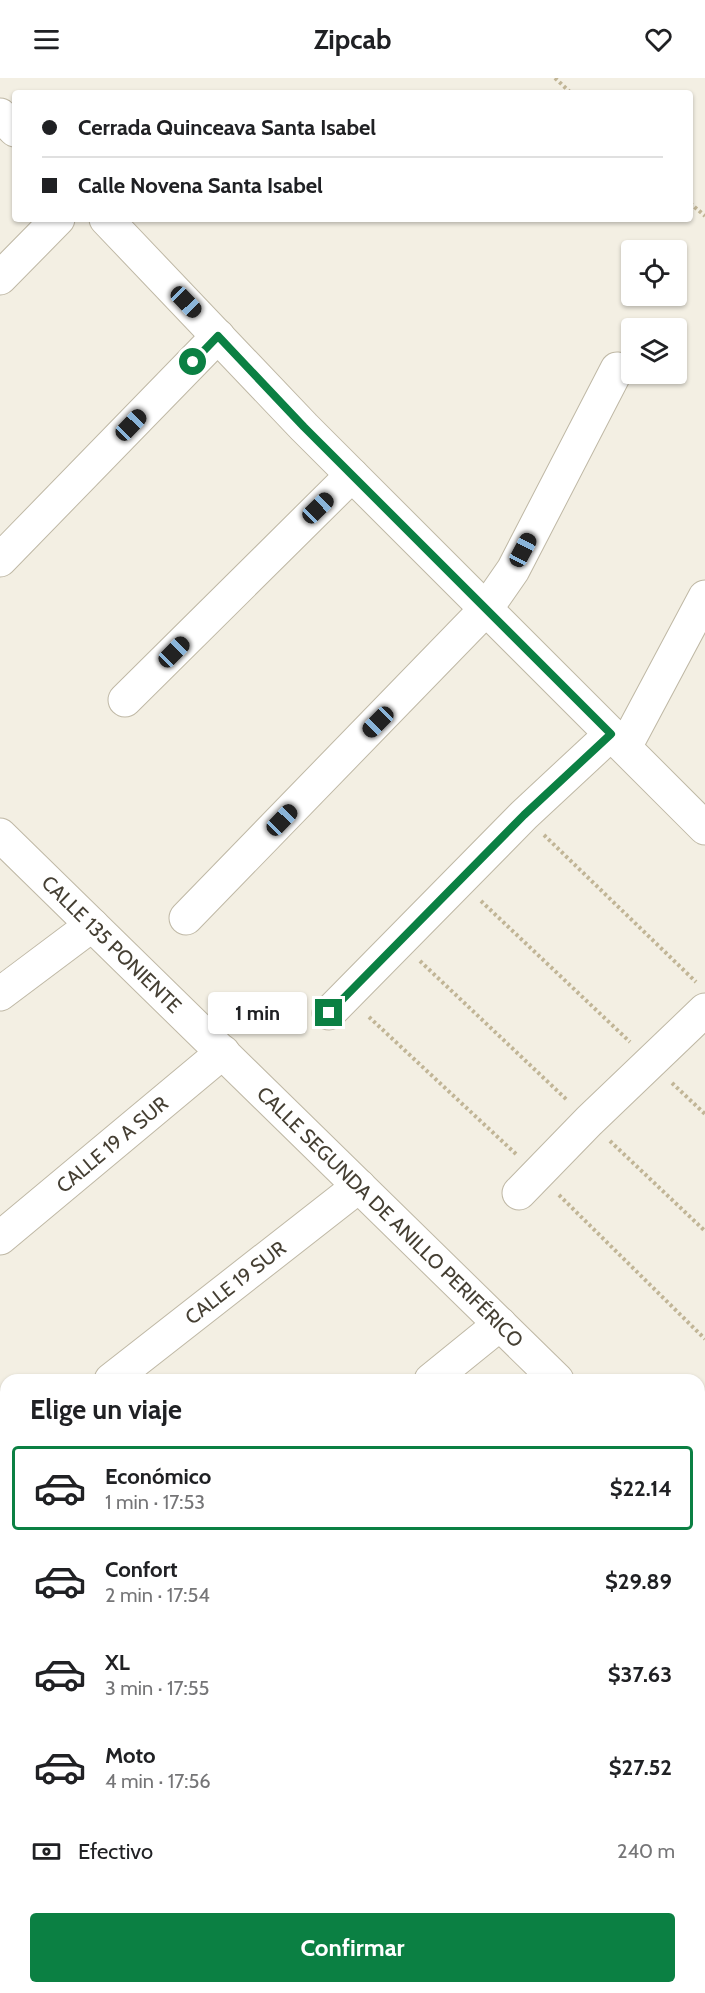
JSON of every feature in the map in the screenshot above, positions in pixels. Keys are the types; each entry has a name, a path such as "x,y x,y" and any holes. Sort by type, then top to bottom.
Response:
{"street":[{"path":"0,115 12,127"},
{"path":"0,278 55,222"},
{"path":"109,222 352,475 705,828"},
{"path":"0,560 218,336"},
{"path":"186,918 486,609 513,570 617,369"},
{"path":"126,700 352,475"},
{"path":"329,1013 524,815 618,740 645,712 705,597"},
{"name":"CALLE 135 PONIENTE","path":"0,835 223,1052"},
{"path":"0,994 92,925"},
{"path":"519,1193 651,1062 701,997"},
{"name":"CALLE SEGUNDA DE ANILLO PERIFÉRICO","path":"223,1052 551,1374"},
{"name":"CALLE 19 A SUR","path":"0,1238 223,1052"},
{"name":"CALLE 19 SUR","path":"119,1374 359,1186"},
{"path":"438,1374 500,1324"}],"path":[{"path":"555,78 568,90"},
{"path":"693,206 705,216"},
{"path":"524,815 701,997"},
{"path":"461,881 705,1114"},
{"path":"400,942 705,1231"}],"route":[{"path":"193,362 218,336 304,427 611,734 524,815 329,1013"}]}
